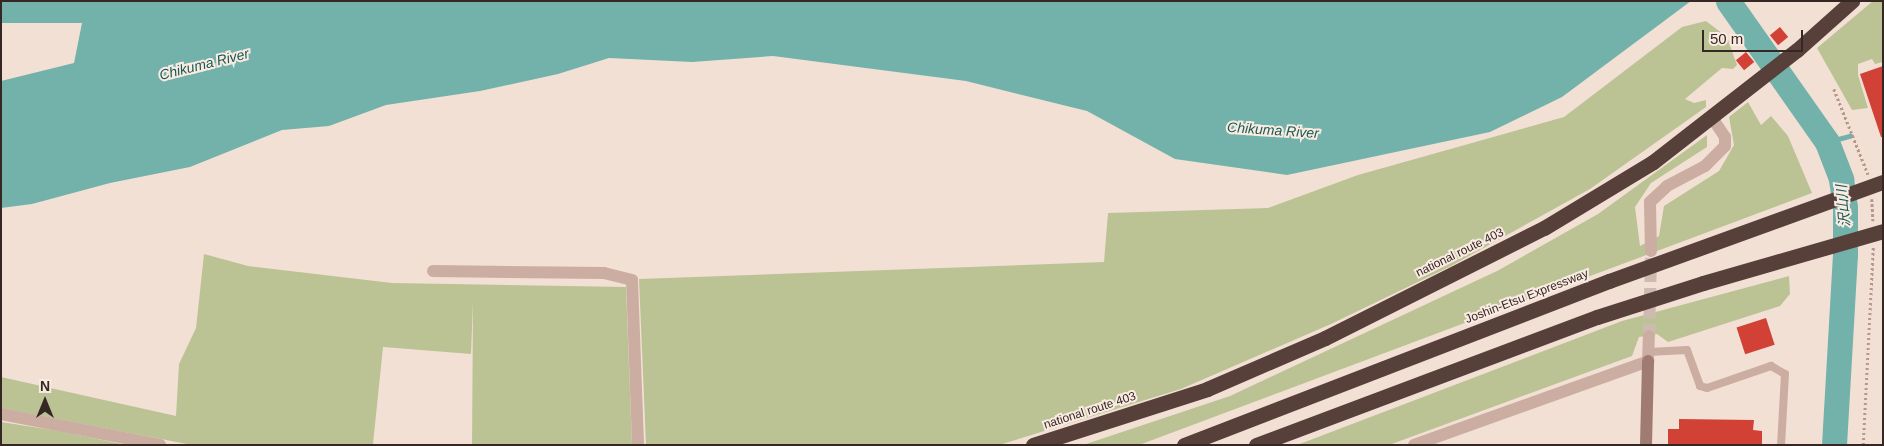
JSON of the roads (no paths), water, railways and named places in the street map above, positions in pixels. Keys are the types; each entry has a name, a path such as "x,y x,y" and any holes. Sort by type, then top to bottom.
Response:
{"highway":[{"name":"national route 403","path":"1033,445 1207,389 1325,338 1544,228 1654,162 1712,118 1746,88 1797,50 1852,1"},
{"name":"Joshin-Etsu Expressway","path":"1184,445 1609,281 1875,185"},
{"path":"1256,445 1597,317 1876,231"}],"street":[{"path":"1651,251 1650,202 1655,195 1705,166 1725,146 1725,137 1712,118"},
{"path":"433,271 604,273 632,280 638,445"},
{"path":"1646,445 1649,336"},
{"path":"1414,445 1648,357"},
{"path":"1,414 160,445"}],"lane":[{"path":"1648,357 1687,350 1700,386 1707,388 1771,366 1785,374 1781,445"}],"water":[{"name":"Chikuma River","path":"1,1 1691,1 1562,97 1490,132 1287,175 1175,159 1087,111 966,81 773,56 692,62 609,58 558,74 480,91 386,105 329,126 282,130 190,167 110,183 32,204 1,208 1,81 74,63 82,23 1,23"}],"waterway":[{"name":"沢山川","path":"1728,1 1827,142 1841,179 1845,207 1845,254 1834,445"},
{"path":"1827,142 1850,136"}],"tunnel":[{"path":"1649,336 1651,258"}]}
